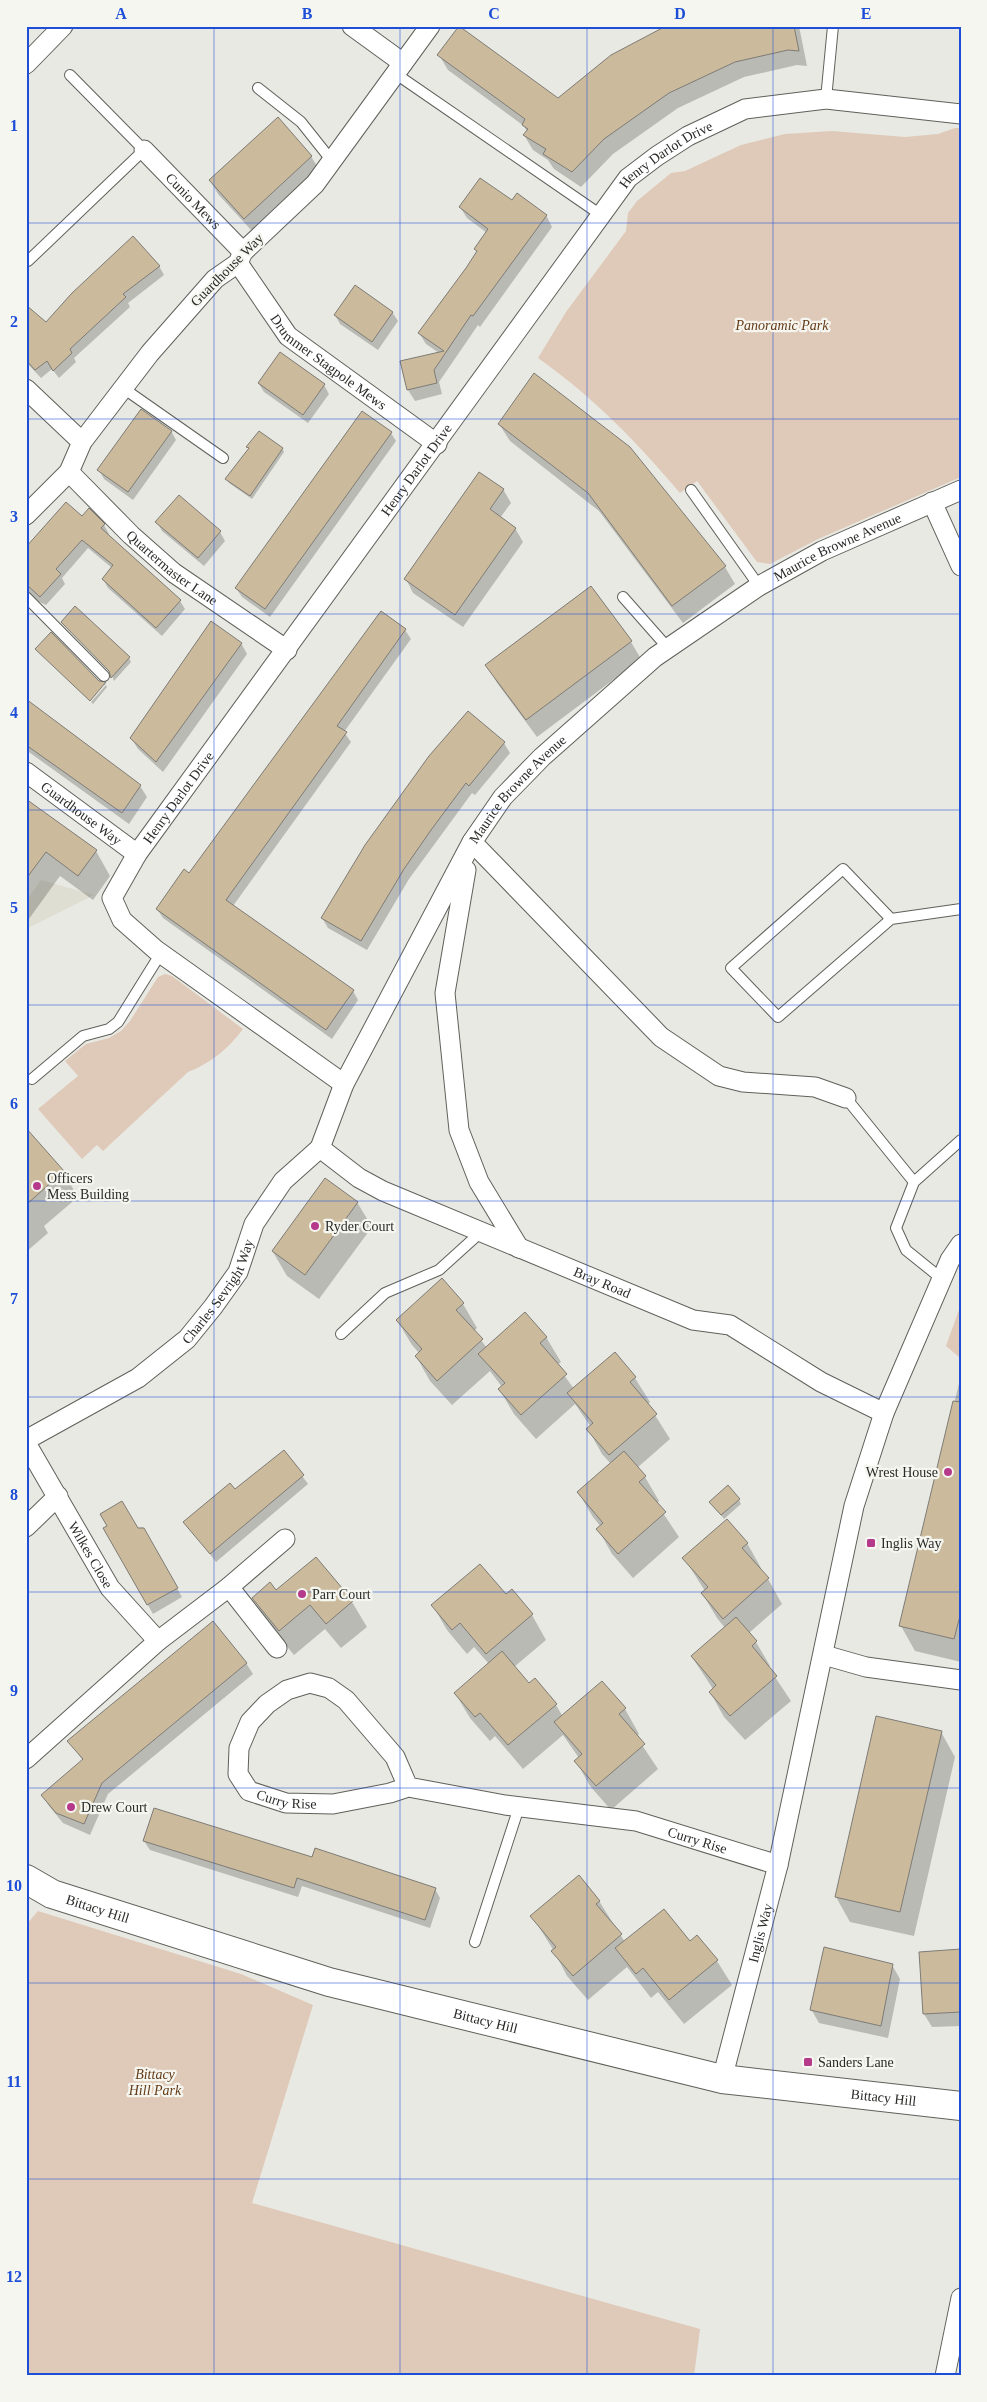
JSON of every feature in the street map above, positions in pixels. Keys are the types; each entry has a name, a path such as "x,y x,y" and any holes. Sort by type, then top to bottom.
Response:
{"main road":[{"name":"Bittacy Hill","path":"26,1878 52,1894 329,1982 722,2079 961,2106"}],"street":[{"path":"26,64 63,26"},
{"path":"352,26 400,69"},
{"name":"Guardhouse Way","path":"26,515 69,472 82,442 123,388 215,279 315,184 430,26"},
{"name":"Henry Darlot Drive","path":"344,1084 161,953 122,920 112,898 137,854 437,444 628,178 688,136 746,109 826,100 961,114"},
{"name":"Cunio Mews","path":"144,150 240,257"},
{"name":"Drummer Stagpole Mews","path":"240,257 288,336 437,444"},
{"path":"26,389 82,442"},
{"name":"Quartermaster Lane","path":"69,472 132,535 174,573 287,650"},
{"name":"Maurice Browne Avenue","path":"846,1098 815,1087 743,1082 719,1076 661,1037 472,842 503,796 542,757 668,648 758,586 822,551 961,490"},
{"path":"932,502 961,566"},
{"name":"Guardhouse Way","path":"26,772 137,854"},
{"path":"472,842 461,890 445,993 459,1130 479,1182 518,1248"},
{"name":"Charles Sevright Way","path":"26,1441 138,1378 188,1339 232,1283 254,1224 282,1181 320,1148 344,1084 472,842"},
{"name":"Bray Road","path":"320,1148 359,1178 383,1191 694,1320 730,1325 822,1382 884,1413"},
{"name":"Inglis Way","path":"722,2079 778,1865 824,1655 834,1591 854,1506 884,1413 950,1260 961,1244"},
{"name":"Wilkes Close","path":"26,1441 110,1588 158,1641"},
{"path":"26,1527 58,1496"},
{"path":"26,1759 158,1641 229,1587 285,1539"},
{"path":"229,1587 277,1648"},
{"path":"824,1655 866,1667 961,1680"},
{"name":"Curry Rise","path":"408,1787 395,1757 346,1700 329,1688 310,1683 287,1690 267,1704 250,1722 239,1748 238,1774 249,1791 286,1803 333,1804 390,1793 408,1787 519,1807 636,1821 778,1865"},
{"path":"945,2376 956,2352 961,2298"}],"lane":[{"path":"826,100 833,26"},
{"path":"400,69 601,215"},
{"path":"28,261 144,150 70,75"},
{"path":"258,88 301,122 332,161"},
{"path":"123,388 223,458"},
{"path":"691,490 758,586"},
{"path":"26,597 104,676"},
{"path":"623,597 668,648"},
{"path":"891,919 842,869 731,968 778,1017 891,919 961,909"},
{"path":"32,1079 83,1036 108,1029 118,1022 161,953"},
{"path":"846,1098 914,1182"},
{"path":"942,1279 906,1250 896,1228 914,1182 961,1140"},
{"path":"342,1334 385,1294 439,1270 481,1232"},
{"path":"475,1942 519,1807"}],"shaded area":[{"path":"41,880 94,895 26,929 26,901"}],"green space":[{"name":"Panoramic Park","path":"955,128 961,128 961,477 818,539 770,564 757,562 697,481 680,493 614,421 577,388 538,358 566,312 626,231 628,213 637,201 671,173 685,171 741,145 785,134 832,131 905,137 938,134"},
{"path":"165,974 172,976 243,1029 218,1055 188,1072 103,1151 97,1145 82,1159 38,1109 78,1076 65,1061 86,1044 109,1038 121,1031 130,1021 158,977"},
{"path":"961,1304 961,1352 959,1357 946,1346"},
{"name":"Bittacy Hill Park","path":"38,1911 241,1974 313,2005 252,2203 700,2329 694,2376 26,2376 26,1925"}],"building":[{"path":"459,26 558,98 611,55 666,26 794,26 799,51 788,50 735,62 669,93 604,139 572,172 543,154 546,149 523,135 528,129 522,125 525,119 437,55"},
{"path":"278,117 312,156 244,219 209,180"},
{"path":"480,178 512,200 517,193 547,215 473,316 471,315 434,370 437,383 407,390 400,361 444,351 418,333 466,268 477,251 474,249 488,229 459,207"},
{"path":"133,236 160,266 123,294 126,297 70,349 72,353 53,371 47,361 35,370 26,360 26,305 46,322 72,293"},
{"path":"355,285 393,312 372,342 334,315"},
{"path":"280,352 325,384 303,415 258,383"},
{"path":"534,373 630,447 726,566 672,606 588,493 498,424"},
{"path":"141,409 172,431 128,492 97,470"},
{"path":"362,411 392,432 265,609 235,588"},
{"path":"259,431 283,448 250,496 225,479 249,448 246,447"},
{"path":"479,472 504,489 490,509 516,528 455,615 404,579"},
{"path":"179,495 221,531 198,558 155,522"},
{"path":"66,502 82,516 89,508 105,524 101,528 181,600 156,628 102,579 113,565 82,540 56,569 61,574 40,597 26,584 26,547"},
{"path":"591,586 632,641 526,720 485,665"},
{"path":"75,606 130,657 111,678 109,671 61,622"},
{"path":"381,611 406,629 337,726 347,732 226,900 354,990 326,1030 156,909 184,869 189,873"},
{"path":"211,621 242,643 156,762 130,738"},
{"path":"51,632 99,681 106,682 90,701 35,649"},
{"path":"26,699 141,785 122,813 26,745"},
{"path":"468,711 505,742 469,786 466,783 431,830 404,869 361,941 321,918 365,845 429,756"},
{"path":"26,799 97,850 78,876 46,852 26,879"},
{"name":"Officers Mess Building","path":"26,1128 64,1171 26,1205"},
{"name":"Ryder Court","path":"325,1178 358,1202 305,1275 272,1251"},
{"path":"442,1278 464,1303 456,1310 483,1339 437,1381 415,1356 422,1349 396,1320"},
{"path":"525,1312 547,1337 540,1343 567,1374 521,1415 498,1389 505,1383 478,1354"},
{"path":"615,1352 636,1377 630,1382 657,1414 609,1455 586,1429 593,1423 567,1393"},
{"name":"Wrest House","path":"953,1401 961,1402 961,1612 954,1639 899,1626"},
{"path":"284,1450 304,1475 210,1554 183,1522 230,1483 235,1489"},
{"path":"624,1451 646,1476 639,1482 666,1512 618,1554 596,1529 603,1523 577,1492"},
{"path":"728,1485 740,1499 721,1515 709,1502"},
{"path":"122,1501 138,1528 144,1528 178,1588 147,1605 103,1528 107,1526 100,1514"},
{"path":"727,1519 748,1543 742,1548 769,1578 723,1619 701,1593 708,1587 682,1558"},
{"name":"Parr Court","path":"316,1557 353,1601 326,1624 310,1605 279,1631 252,1598 270,1582 276,1590"},
{"path":"480,1564 506,1594 512,1589 533,1614 486,1654 460,1623 452,1630 431,1605"},
{"path":"736,1617 757,1641 752,1646 777,1676 730,1716 709,1692 716,1685 691,1656"},
{"path":"213,1621 247,1663 102,1783 84,1824 56,1813 41,1795 83,1759 67,1741"},
{"path":"502,1651 529,1683 535,1678 557,1704 508,1745 480,1713 475,1717 454,1693"},
{"path":"602,1681 626,1708 619,1714 645,1744 596,1786 574,1761 582,1754 554,1722"},
{"path":"876,1716 942,1731 900,1912 835,1897"},
{"path":"154,1808 312,1857 315,1848 436,1888 425,1920 297,1878 294,1888 143,1841"},
{"path":"579,1875 600,1901 596,1904 622,1934 573,1976 551,1951 556,1947 530,1916"},
{"path":"664,1909 690,1941 697,1935 718,1960 669,2000 643,1968 636,1974 615,1948"},
{"path":"824,1947 893,1964 881,2026 810,2010"},
{"path":"961,1949 961,2012 923,2014 919,1952"}],"place":[{"name":"Officers Mess Building","path":"37,1186"},
{"name":"Ryder Court","path":"315,1226"},
{"name":"Wrest House","path":"948,1472"},
{"name":"Inglis Way","path":"871,1543"},
{"name":"Parr Court","path":"302,1594"},
{"name":"Drew Court","path":"71,1807"},
{"name":"Sanders Lane","path":"808,2062"}]}
